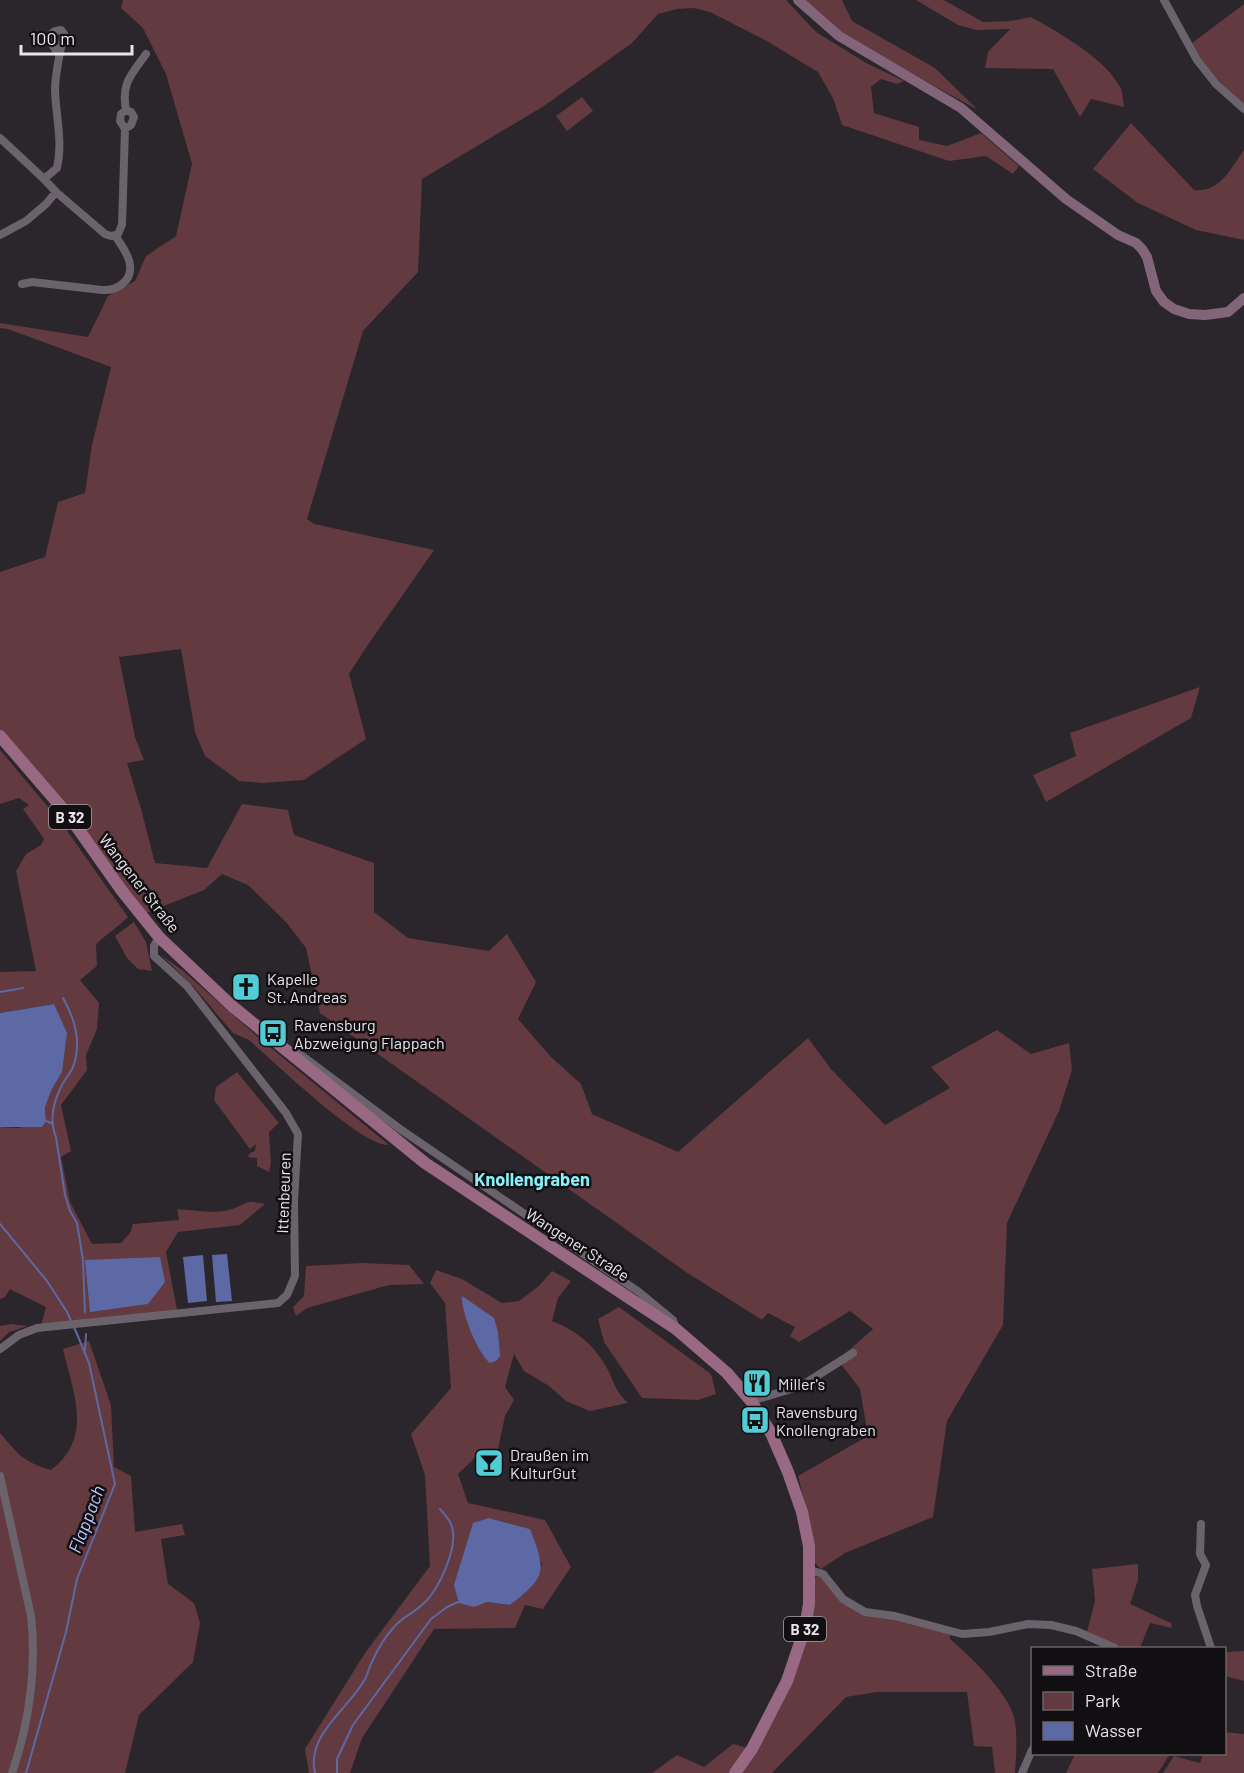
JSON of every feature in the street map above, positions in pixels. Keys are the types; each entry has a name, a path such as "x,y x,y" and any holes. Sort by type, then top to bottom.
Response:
{"main road":[{"name":"Wangener Straße","path":"0,736 69,816 116,883 159,937 232,1006 425,1162 676,1329 754,1400 788,1473 808,1532 809,1604 797,1657 775,1709 735,1773"}],"street":[{"path":"798,0 838,36 961,108 1066,199 1118,235 1136,243 1147,257 1156,291 1164,302 1174,309 1189,314 1205,315 1228,312 1244,298"},
{"path":"1164,0 1197,60 1216,84 1244,109"},
{"path":"114,236 121,231 122,225 125,129 132,125 134,117 126,110 123,94 125,85 146,54"},
{"path":"44,179 57,168 59,161 55,90 59,55"},
{"path":"0,138 56,192 105,234 114,236 126,252 130,266 126,280 118,287 109,290 32,282 22,284"},
{"path":"0,235 26,221 56,192"},
{"name":"Ittenbeuren","path":"0,1349 19,1335 37,1328 278,1303 287,1295 295,1276 294,1201 298,1134 286,1113 187,986 154,956 154,946 159,937"},
{"path":"754,1400 801,1386 853,1353"},
{"path":"0,1476 31,1616 33,1638 24,1729 12,1773"},
{"path":"1201,1524 1200,1554 1206,1565 1195,1595 1211,1647"},
{"path":"810,1570 824,1574 843,1599 865,1612 895,1616 962,1634 989,1632 1028,1624 1051,1624 1076,1631 1110,1647"},
{"path":"1022,1773 1031,1752"}],"green space":[{"path":"123,0 786,0 816,32 868,64 904,81 897,84 881,79 871,87 874,113 919,127 919,140 947,146 981,133 1019,166 1013,174 986,156 949,161 842,125 833,98 818,72 765,40 710,12 694,8 677,9 658,14 632,43 544,106 422,179 418,272 363,331 307,519 314,524 434,550 349,674 366,739 304,780 263,783 239,781 205,756 195,732 181,649 119,657 135,737 144,760 127,763 155,863 207,868 242,804 288,810 294,835 374,863 374,912 408,938 489,951 507,934 536,982 518,1019 551,1057 581,1084 592,1114 678,1152 808,1038 831,1069 885,1125 950,1088 931,1067 997,1030 1031,1054 1069,1043 1072,1070 1059,1111 1007,1223 1003,1325 947,1421 933,1517 845,1553 821,1569 815,1563 812,1532 798,1476 868,1436 860,1389 838,1360 873,1329 850,1311 799,1342 790,1336 795,1327 768,1313 762,1320 686,1272 320,1013 306,948 286,922 248,885 222,874 204,890 146,913 0,736 0,572 45,557 58,502 85,493 92,445 111,367 0,328 0,323 88,337 108,296 135,281 146,256 176,236 192,164 166,74 143,28 121,8"},
{"path":"803,0 842,0 852,21 935,68 978,110 847,38"},
{"path":"916,0 944,0 983,22 1011,21 1031,17 1055,30 1094,57 1115,78 1121,89 1124,107 1091,99 1080,117 1053,69 985,68 988,52 1010,29 976,30 958,25"},
{"path":"1244,4 1244,105 1208,69 1192,43"},
{"path":"582,97 593,111 567,131 556,116"},
{"path":"1131,123 1194,190 1211,188 1218,183 1244,150 1244,240 1196,230 1138,203 1093,169"},
{"path":"1200,687 1191,718 1046,802 1033,775 1076,756 1070,733"},
{"path":"0,750 60,821 128,917 96,944 97,966 80,980 99,1003 97,1029 86,1055 87,1070 61,1105 71,1151 61,1157 70,1202 92,1244 121,1243 130,1233 133,1224 179,1220 177,1209 216,1212 229,1210 249,1202 265,1204 240,1225 178,1232 166,1252 177,1310 41,1325 46,1307 10,1289 4,1298 0,1299 0,1127 18,1128 46,1121 45,1107 62,1072 53,1004 0,1013 0,972 36,971 16,871 26,854 41,845 44,839 23,809 29,805 19,798 0,804"},
{"path":"134,922 146,942 152,971 138,969 127,958 115,936"},
{"path":"161,955 182,970 259,1038 389,1145 376,1142 339,1118 249,1040 233,1033 193,986"},
{"path":"237,1072 279,1123 269,1132 271,1163 269,1172 257,1166 257,1158 248,1157 255,1151 256,1144 250,1149 214,1100 216,1087"},
{"path":"363,1263 409,1265 424,1284 389,1285 307,1308 296,1316 293,1307 304,1296 306,1266"},
{"path":"436,1270 462,1279 502,1303 519,1301 539,1286 552,1271 571,1281 558,1298 552,1321 578,1335 591,1347 603,1361 618,1391 628,1403 590,1411 566,1401 549,1386 524,1371 514,1354 505,1387 514,1400 505,1416 498,1449 483,1450 458,1474 468,1503 545,1520 571,1567 543,1609 525,1605 515,1628 434,1629 362,1738 350,1773 309,1773 305,1749 365,1653 430,1566 425,1475 411,1434 451,1388 445,1303 430,1283","holes":["489,1518 530,1529 542,1565 510,1605 487,1602"]},
{"path":"619,1307 711,1374 716,1394 698,1400 642,1398 604,1342 598,1319"},
{"path":"11,1324 28,1326 9,1332 0,1341 0,1326"},
{"path":"89,1341 111,1405 114,1467 131,1476 135,1532 182,1524 185,1535 161,1539 168,1584 194,1603 200,1623 193,1662 139,1715 125,1773 0,1773 0,1433 22,1456 42,1467 51,1470 64,1457 72,1443 77,1414 63,1349"},
{"path":"1138,1564 1138,1580 1130,1604 1171,1623 1172,1628 1150,1623 1140,1647 1122,1647 1087,1632 1095,1601 1092,1569"},
{"path":"820,1576 853,1606 853,1610 952,1634 949,1638 986,1674 1010,1707 1016,1730 1015,1773 995,1773 992,1747 974,1746 967,1692 877,1692 846,1697 772,1773 652,1773 677,1755 704,1767 733,1744 752,1749 775,1709 815,1577"},
{"path":"1226,1651 1244,1651 1244,1681 1226,1676"},
{"path":"1226,1732 1244,1734 1244,1773 1163,1773 1174,1756 1200,1763 1203,1755 1226,1755"},
{"path":"1075,1755 1169,1755 1158,1773 1066,1773"}],"water":[{"path":"54,1004 67,1033 62,1072 45,1107 46,1121 42,1127 0,1127 0,1013"},
{"path":"227,1254 232,1301 216,1302 212,1255"},
{"path":"203,1255 207,1301 188,1303 183,1257"},
{"path":"160,1257 165,1282 148,1304 90,1312 85,1260"},
{"path":"462,1296 494,1318 500,1356 496,1361 490,1363 475,1341 464,1312"},
{"path":"489,1518 530,1529 539,1555 540,1573 531,1587 510,1605 487,1602 474,1607 459,1603 454,1585 473,1523"}],"waterway":[{"path":"0,992 23,988"},
{"path":"63,998 74,1023 77,1049 73,1067 56,1099 53,1124 65,1195 77,1223 83,1260 85,1312"},
{"path":"46,1121 53,1124"},
{"name":"Flappach","path":"0,1224 47,1281 67,1312 77,1334 89,1363 115,1484 77,1579 66,1632 26,1773"},
{"path":"85,1350 86,1334"},
{"path":"315,1773 314,1759 323,1734 358,1690 376,1653 388,1635 397,1624 429,1598 441,1578 450,1555 453,1533 450,1522 440,1509"},
{"path":"337,1773 337,1759 353,1725 431,1619 458,1602"}],"place":[{"name":"Kapelle St. Andreas","path":"246,987"},
{"name":"Ravensburg Abzweigung Flappach","path":"273,1033"},
{"name":"Miller's","path":"757,1383"},
{"name":"Ravensburg Knollengraben","path":"755,1420"},
{"name":"Draußen im KulturGut","path":"489,1463"}],"district":[{"name":"Knollengraben","path":"532,1179"}]}
